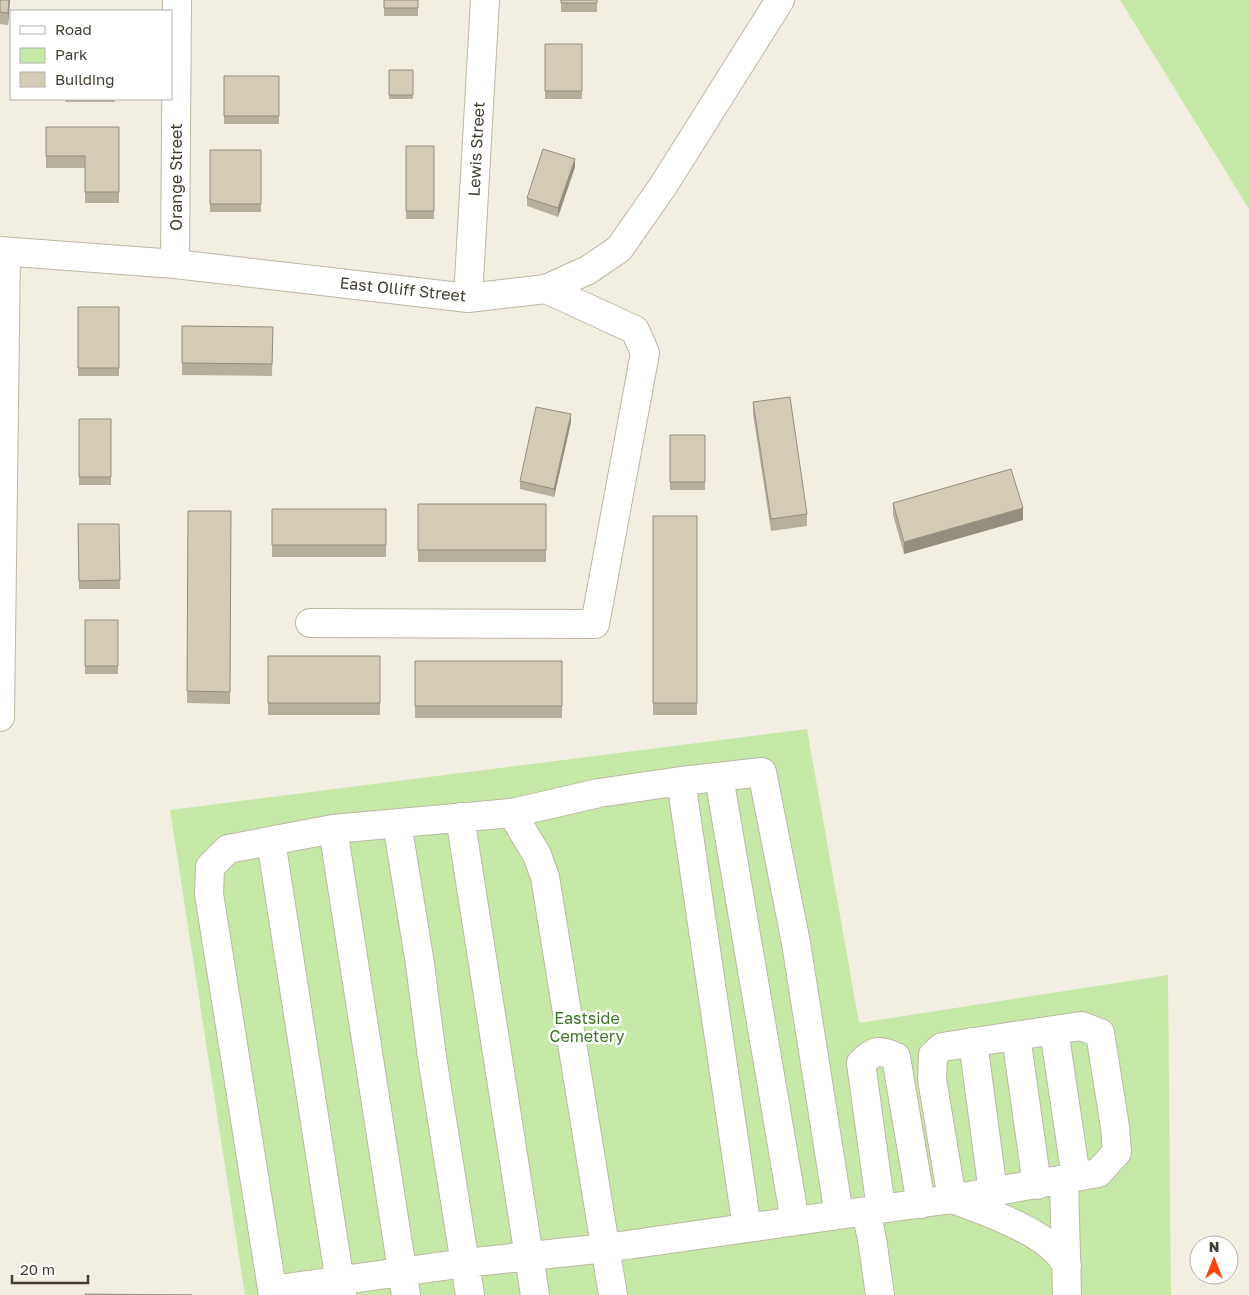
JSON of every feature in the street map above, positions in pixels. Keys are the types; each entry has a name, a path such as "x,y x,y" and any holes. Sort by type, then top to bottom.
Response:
{"street":[{"name":"Orange Street","path":"176,264 177,0"},
{"name":"Lewis Street","path":"468,298 485,0"},
{"name":"East Olliff Street","path":"3,251 176,264 468,298 546,289 588,270 619,249 662,186 780,0"},
{"path":"0,717 3,251"},
{"path":"310,623 595,624 645,353 635,330 546,289"},
{"path":"839,1214 796,943 762,772 681,780 599,793 512,813 333,830 228,849 210,867 209,894 224,977 272,1292 404,1283 465,1264 606,1248 921,1204 952,1199 993,1192 1037,1185 1098,1173 1117,1152 1115,1127 1100,1033 1081,1026 942,1047 933,1055 932,1079 952,1199"},
{"path":"719,777 795,1221"},
{"path":"681,780 747,1228"},
{"path":"512,813 537,855 545,877 613,1295"},
{"path":"460,817 535,1295"},
{"path":"397,823 470,1295"},
{"path":"333,830 404,1283"},
{"path":"271,841 341,1288"},
{"path":"1054,1030 1070,1178 1067,1295"},
{"path":"1016,1036 1037,1185"},
{"path":"973,1042 993,1192"},
{"path":"880,1295 872,1239 874,1210 861,1063 870,1054 884,1051 896,1057 921,1204"},
{"path":"952,1199 986,1211 1035,1236 1058,1252 1067,1266"}],"green space":[{"path":"1120,0 1249,0 1249,209"},
{"name":"Eastside Cemetery","path":"807,729 859,1023 1168,975 1171,1295 245,1295 170,810"}],"building":[{"path":"0,0 9,0 8,13 0,12"},
{"path":"384,0 418,0 418,8 384,8"},
{"path":"561,0 597,0 597,3 561,3"},
{"path":"545,44 582,44 582,91 545,91"},
{"path":"389,70 413,70 413,95 389,95"},
{"path":"224,76 279,76 279,116 224,116"},
{"path":"46,127 119,127 119,192 85,192 85,156 46,156"},
{"path":"406,146 434,146 434,211 406,211"},
{"path":"543,149 575,159 558,208 527,198"},
{"path":"210,150 261,150 261,204 210,204"},
{"path":"78,307 119,307 119,368 78,368"},
{"path":"182,326 273,327 272,364 182,363"},
{"path":"790,397 807,514 771,519 753,402"},
{"path":"536,407 571,414 554,489 520,481"},
{"path":"79,419 111,419 111,477 79,477"},
{"path":"670,435 705,435 705,482 670,482"},
{"path":"1011,469 1023,508 904,542 893,503"},
{"path":"418,504 546,504 546,550 418,550"},
{"path":"272,509 386,509 386,545 272,545"},
{"path":"188,511 231,511 230,692 187,691"},
{"path":"653,516 697,516 697,703 653,703"},
{"path":"78,524 119,524 120,580 79,581"},
{"path":"85,620 118,620 118,666 85,666"},
{"path":"268,656 380,656 380,703 268,703"},
{"path":"415,661 562,661 562,706 415,706"},
{"path":"85,1294 192,1295 85,1295"}]}
